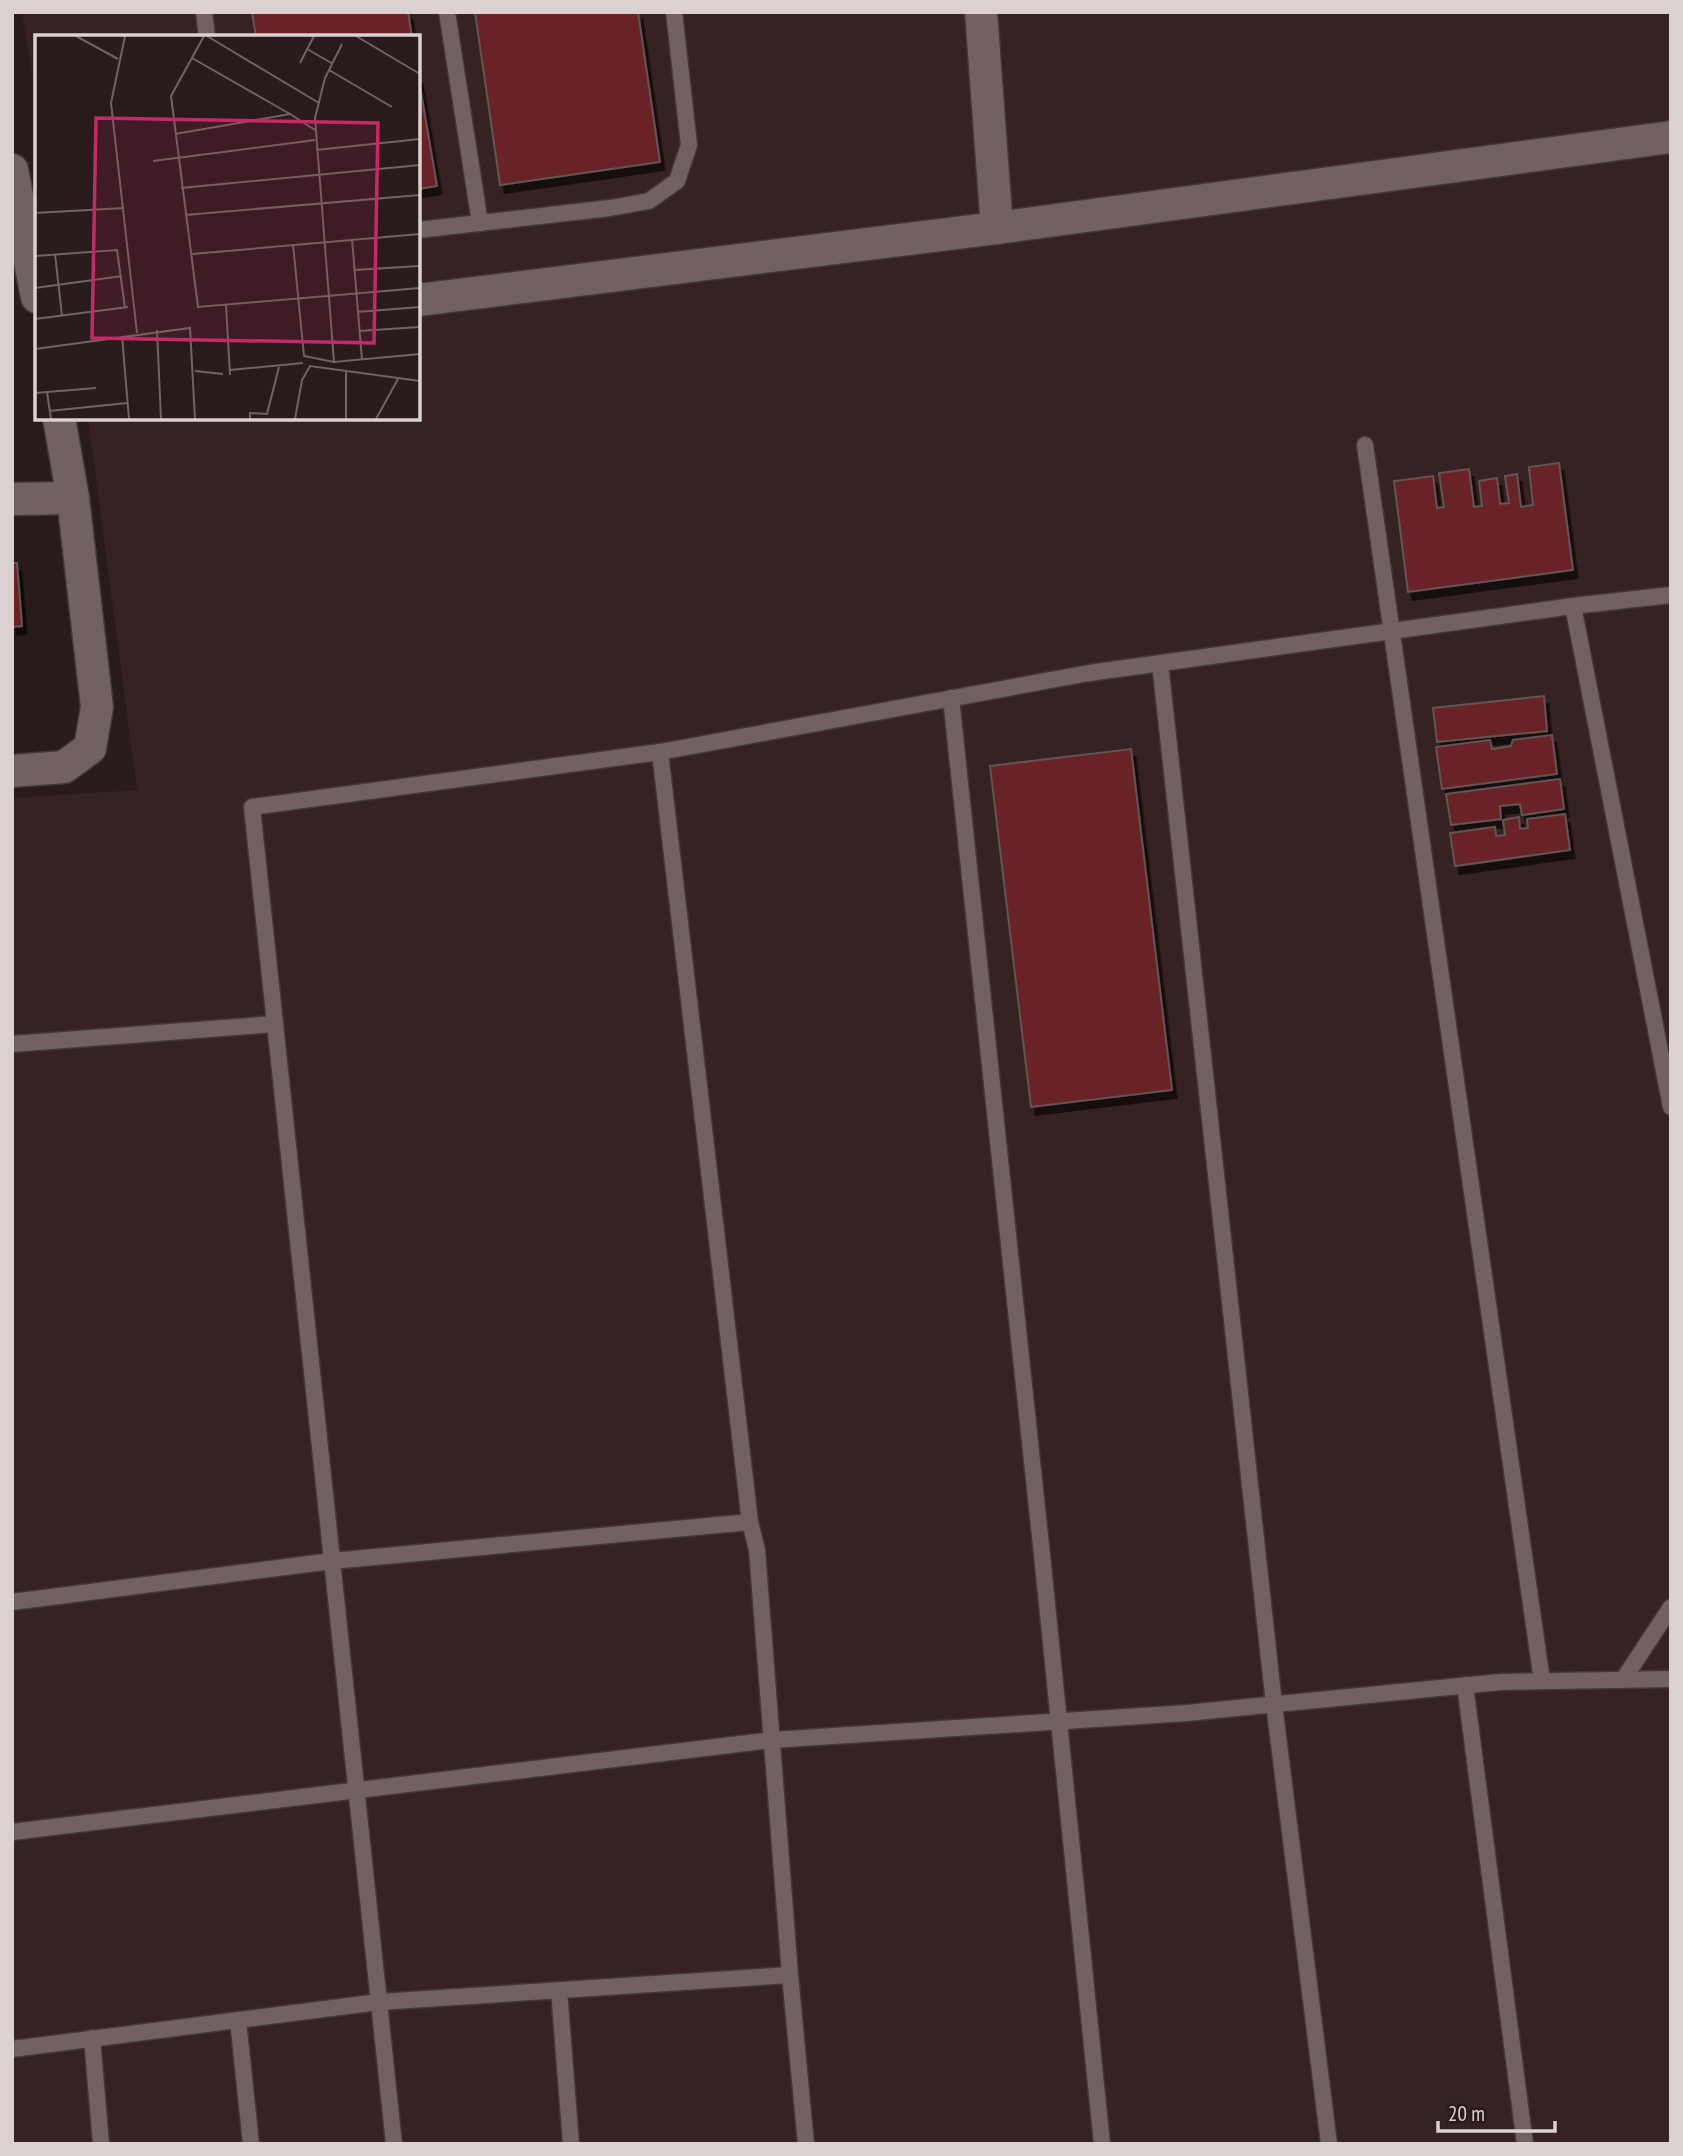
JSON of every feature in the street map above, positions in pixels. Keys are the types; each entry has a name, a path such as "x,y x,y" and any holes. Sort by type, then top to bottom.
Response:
{"street":[{"path":"981,12 997,228"},
{"path":"420,300 997,228 1671,137"},
{"path":"12,170 18,231 35,290"},
{"path":"12,771 64,767 90,748 97,707 73,498 59,420"},
{"path":"12,499 73,498"}],"lane":[{"path":"204,12 207,35"},
{"path":"447,12 480,223"},
{"path":"420,230 649,201 677,181 689,145 674,12"},
{"path":"1365,445 1542,1681"},
{"path":"394,2144 252,807 660,752 1089,673 1573,606 1671,595"},
{"path":"1573,606 1671,1107"},
{"path":"1160,663 1274,1704 1329,2144"},
{"path":"951,698 1101,2144"},
{"path":"660,752 750,1522 757,1550 806,2144"},
{"path":"12,1044 275,1024"},
{"path":"12,1602 332,1561 750,1522"},
{"path":"1623,1680 1671,1607"},
{"path":"12,1832 772,1740 1186,1713 1500,1682 1671,1679"},
{"path":"1465,1685 1525,2144"},
{"path":"12,2049 379,2002 790,1975"},
{"path":"559,1990 571,2144"},
{"path":"238,2020 251,2144"},
{"path":"92,2038 101,2144"}],"shaded area":[{"path":"22,12 1671,12 1671,2144 12,2144 12,798 137,790 88,420 420,420 420,35 35,35 35,92"}],"building":[{"path":"252,12 408,12 412,35 256,35"},
{"path":"475,12 638,12 660,162 500,185"},
{"path":"420,87 437,186 420,189"},
{"path":"1559,463 1573,570 1408,592 1394,481 1433,476 1437,508 1444,507 1439,473 1469,469 1474,507 1482,506 1479,481 1497,478 1500,504 1509,503 1505,476 1517,474 1521,507 1533,505 1529,467"},
{"path":"12,563 17,563 22,626 12,627"},
{"path":"1544,696 1547,731 1437,742 1433,708"},
{"path":"1552,735 1557,774 1442,789 1436,747 1490,740 1492,749 1511,746 1513,740"},
{"path":"1131,749 1172,1090 1031,1107 990,766"},
{"path":"1560,779 1564,809 1522,815 1520,804 1500,806 1501,819 1451,825 1446,794"},
{"path":"1565,814 1570,850 1455,866 1450,833 1495,827 1496,836 1505,835 1503,820 1519,817 1520,829 1528,828 1527,819"}]}
